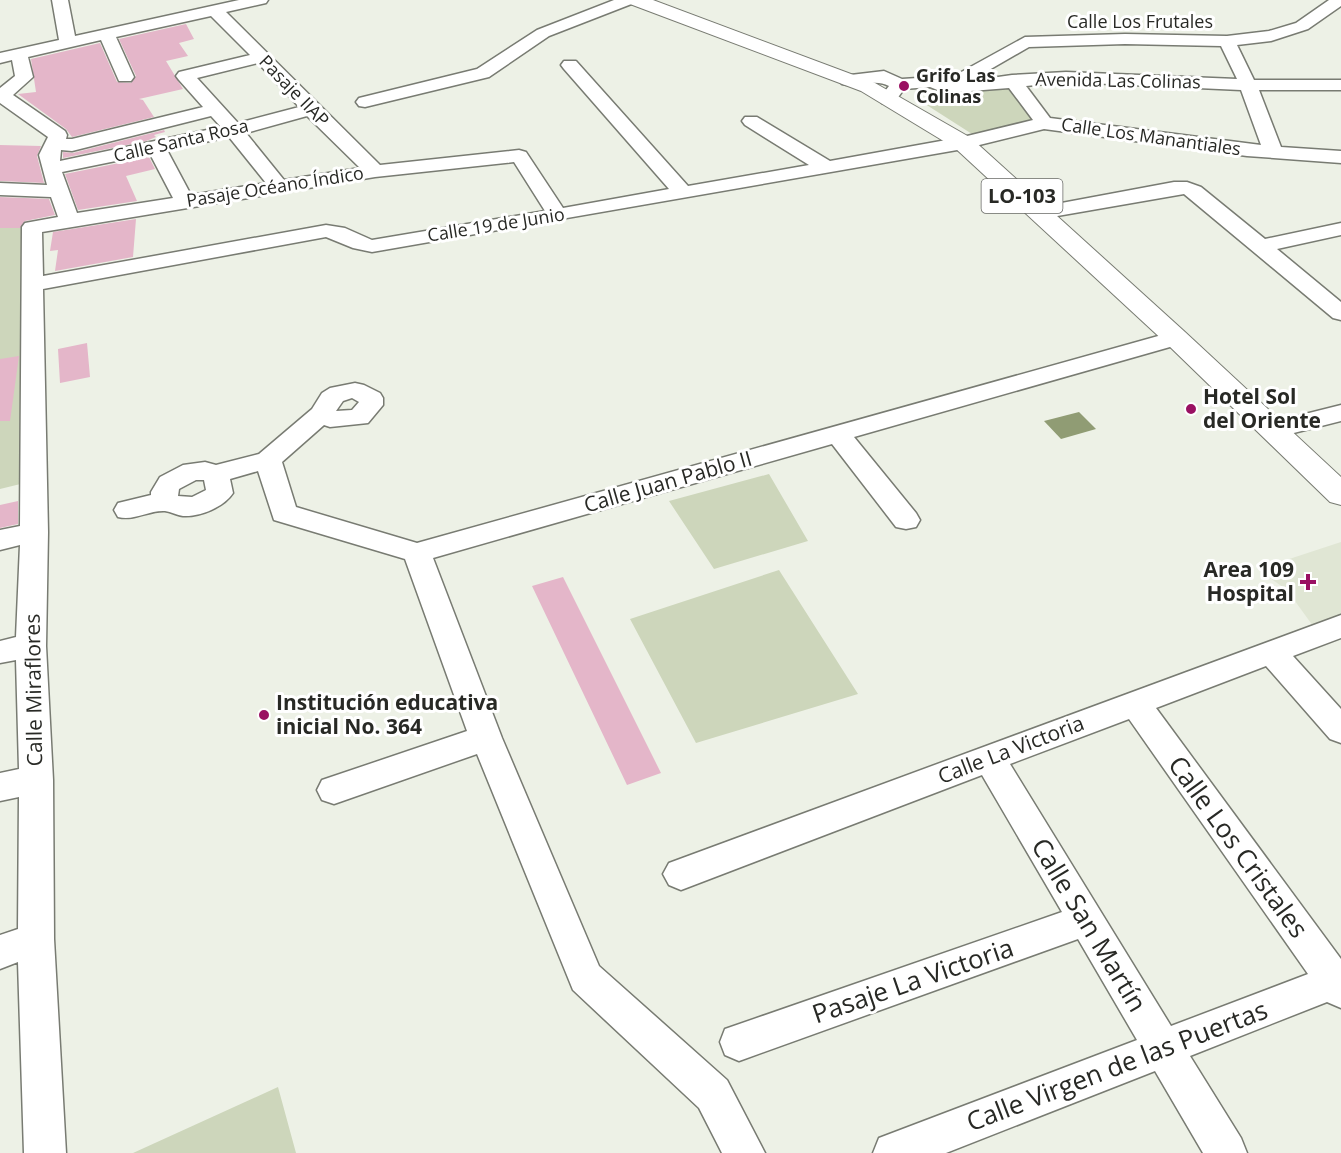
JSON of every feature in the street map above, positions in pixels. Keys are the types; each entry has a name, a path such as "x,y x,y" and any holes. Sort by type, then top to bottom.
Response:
{"main road":[{"name":"LO-103","path":"636,0 895,96 963,143 1176,338 1341,495"}],"street":[{"path":"60,0 68,43"},
{"path":"111,42 164,16 214,10 256,0"},
{"path":"365,102 483,73 543,33 628,0"},
{"name":"Calle Los Frutales","path":"945,88 1025,42 1125,39 1227,41 1271,36 1302,26 1339,0"},
{"name":"Pasaje IIAP","path":"214,10 232,25 311,109 375,171"},
{"path":"209,30 232,25"},
{"path":"1227,41 1248,85 1273,152"},
{"path":"111,42 125,77"},
{"path":"0,57 68,43 111,42 132,46"},
{"path":"19,54 24,77 1,97 58,135 49,155 51,169 70,222"},
{"path":"261,57 185,76 234,130 280,188"},
{"path":"570,65 683,193"},
{"name":"Avenida Las Colinas","path":"895,96 1012,80 1066,77 1248,85 1341,85"},
{"path":"1012,80 1044,123"},
{"path":"54,144 72,145 216,109"},
{"name":"Calle Santa Rosa","path":"51,169 234,130 311,109"},
{"path":"751,121 826,167"},
{"name":"Calle Los Manantiales","path":"963,143 1044,123 1273,152 1341,157"},
{"name":"Calle 19 de Junio","path":"33,284 326,231 336,231 362,245 372,246 963,143"},
{"path":"156,147 185,202"},
{"name":"Pasaje Océano Índico","path":"32,227 375,171 519,156 558,215"},
{"path":"1040,213 1174,188 1187,188 1194,191 1341,313"},
{"path":"0,189 60,190"},
{"name":"Calle Miraflores","path":"32,227 34,532 31,646 36,780 36,939 42,1152"},
{"path":"1259,247 1341,229"},
{"name":"Calle Juan Pablo II","path":"417,553 1176,338"},
{"path":"1274,430 1341,413"},
{"path":"128,510 166,501 164,492 169,483 179,476 198,471 216,474 268,460 323,414"},
{"path":"838,434 906,520"},
{"path":"268,460 284,513 417,553 486,738 586,978 713,1094 744,1153"},
{"path":"0,540 34,532"},
{"name":"Calle La Victoria","path":"681,874 1341,626"},
{"path":"0,652 31,646"},
{"path":"1271,652 1341,730"},
{"name":"Calle Los Cristales","path":"1135,703 1339,984"},
{"path":"334,790 486,738"},
{"name":"Calle San Martín","path":"989,758 1226,1153"},
{"path":"0,787 36,780"},
{"name":"Pasaje La Victoria","path":"739,1042 1086,920"},
{"path":"0,952 36,939"},
{"name":"Calle Virgen de las Puertas","path":"894,1153 1162,1049 1339,984"}],"shaded area":[{"path":"1011,87 1042,126 983,141 922,102 937,97"},
{"path":"0,225 32,227 45,478 0,489"},
{"path":"1079,412 1096,429 1061,439 1044,421"},
{"path":"769,474 808,541 714,569 669,501"},
{"name":"Area 109 Hospital","path":"1341,542 1341,617 1313,626 1287,590 1263,573 1274,564"},
{"path":"779,570 858,694 696,743 630,619"},
{"path":"278,1087 296,1153 133,1153"}],"building":[{"path":"186,24 194,39 179,43 188,56 166,61 183,89 139,99 143,100 154,117 72,137 66,129 18,94 36,92 31,59 100,43 117,82 131,83 136,76 119,39"},
{"path":"164,130 165,132 154,135 156,137 146,141 63,158 63,152 73,153"},
{"path":"0,145 41,146 37,156 44,183 0,181"},
{"path":"149,157 155,169 126,176 137,201 78,210 65,174"},
{"path":"0,197 49,199 55,215 25,221 20,228 0,228"},
{"path":"136,219 133,257 55,271 58,250 50,251 53,232"},
{"path":"87,343 90,377 60,383 58,349"},
{"path":"19,356 10,421 0,421 0,359"},
{"path":"18,501 18,524 0,528 0,505"},
{"path":"563,577 661,773 627,785 532,586"}],"place":[{"name":"Grifo Las Colinas","path":"904,86"},
{"name":"Hotel Sol del Oriente","path":"1191,409"},
{"name":"Area 109 Hospital","path":"1308,582"},
{"name":"Institución educativa inicial No. 364","path":"264,715"}]}
